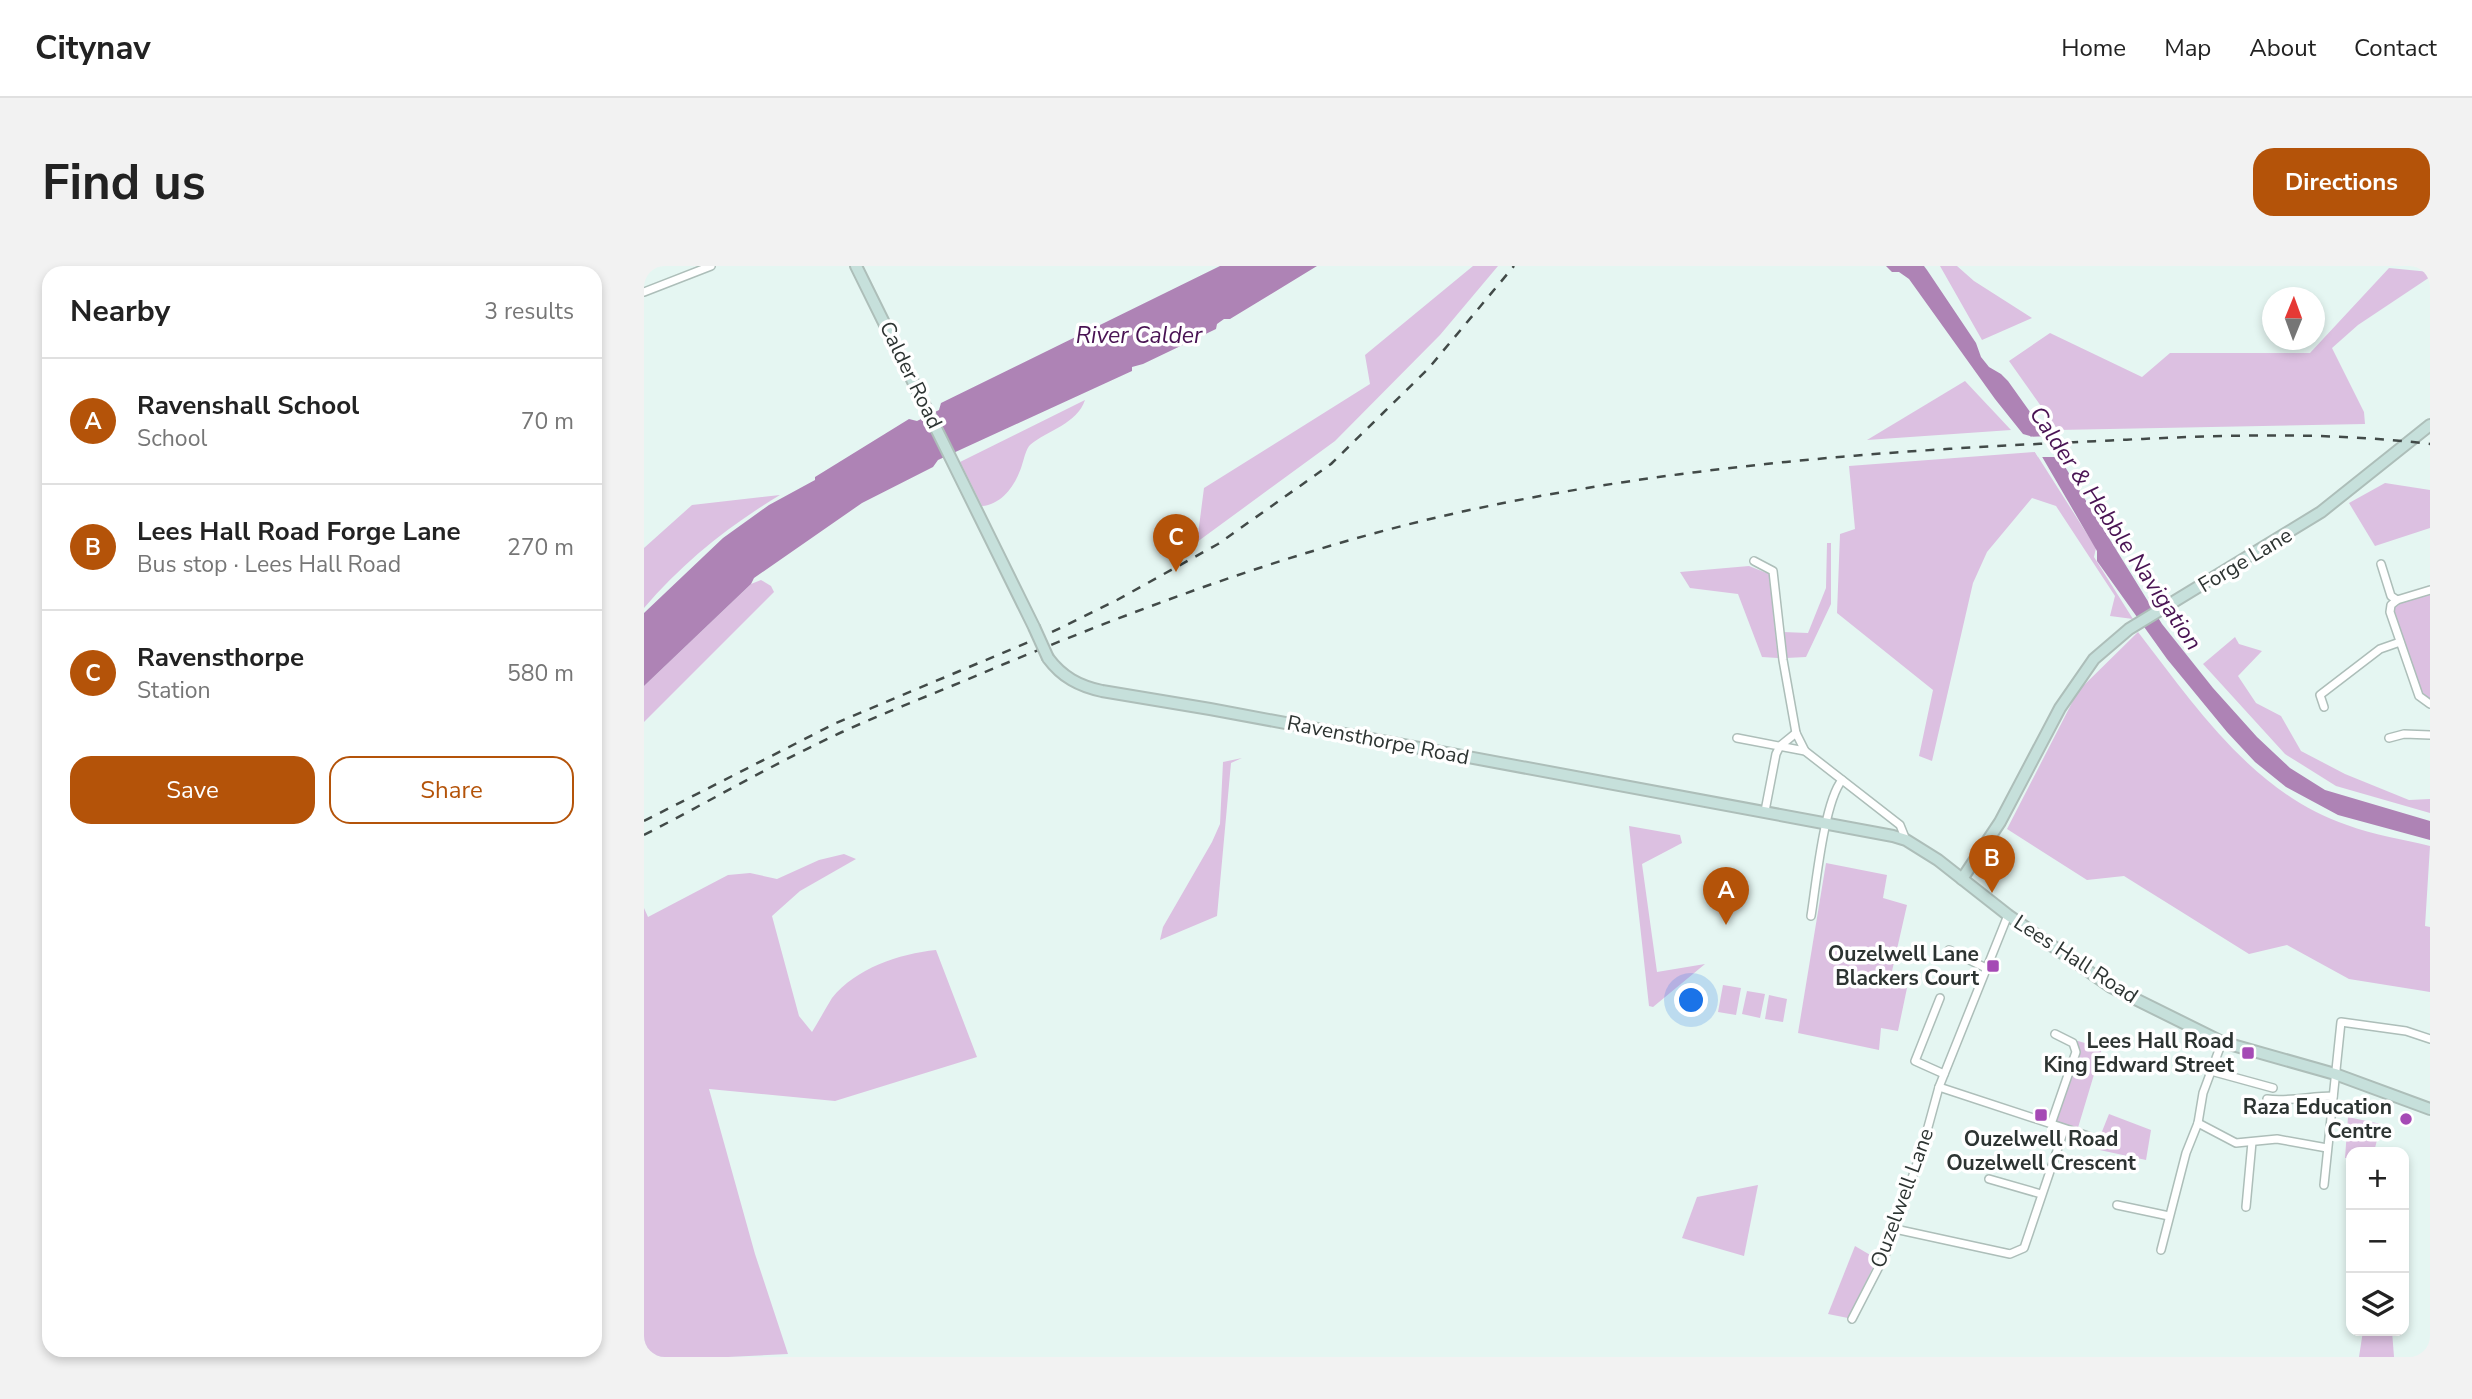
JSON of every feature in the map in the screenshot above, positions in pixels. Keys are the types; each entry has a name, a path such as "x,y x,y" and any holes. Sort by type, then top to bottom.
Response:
{"street":[{"path":"644,292 711,266"},
{"name":"Calder Road","path":"856,266 966,484"},
{"name":"Forge Lane","path":"1962,878 2000,822 2060,708 2094,659 2136,625 2321,512 2430,425"},
{"name":"Ravensthorpe Road","path":"966,484 1048,658 1057,669 1089,688 1827,822 1906,841"},
{"name":"Lees Hall Road","path":"1754,561 1773,571 1783,660 1796,733 1805,751 1900,825 1906,841 1938,860 2008,915 2111,987 2222,1042 2335,1074 2430,1109"},
{"path":"2381,564 2391,596 2397,600"},
{"path":"2430,590 2397,600 2391,605 2390,612 2419,695 2430,704"},
{"path":"2324,707 2320,695 2380,649 2400,642"},
{"path":"1765,811 1776,754 1780,746 1796,733"},
{"path":"2389,738 2404,734 2430,735"},
{"name":"Lees Hall Road","path":"1737,738 1805,751"},
{"path":"1811,916 1827,822 1836,788 1842,780"},
{"name":"Ouzelwell Lane","path":"1852,1319 1886,1253 1922,1149 1939,1087 2008,915"},
{"path":"1949,950 1986,968"},
{"path":"1940,998 1915,1061 1944,1074"},
{"path":"2324,1185 2341,1022 2406,1031 2430,1039"},
{"path":"2051,1125 2076,1052 2073,1043 2055,1034"},
{"path":"2161,1250 2186,1153 2198,1123 2203,1093 2222,1042"},
{"path":"2211,1071 2273,1088"},
{"path":"1939,1087 2088,1136"},
{"path":"2267,1099 2278,1101 2333,1096"},
{"path":"2198,1123 2236,1143 2277,1139 2327,1148"},
{"path":"1895,1229 2010,1254 2024,1248 2064,1129"},
{"path":"2246,1207 2252,1142"},
{"path":"1989,1179 2041,1194"},
{"path":"2117,1205 2169,1216"}],"shaded area":[{"path":"1473,266 1498,266 1440,335 1335,441 1197,542 1204,488 1370,384 1365,355"},
{"path":"1940,266 1957,266 1974,281 2032,318 1982,340"},
{"path":"2389,268 2430,272 2430,277 2358,325 2332,348 2364,412 2365,424 2058,430 2009,361 2050,333 2142,377 2170,353 2310,353 2313,350 2325,350 2325,337"},
{"path":"1965,381 2011,430 1867,440"},
{"path":"1085,400 1069,421 1030,445 1008,492 996,501 982,506 960,462"},
{"path":"2035,452 2096,548 2094,557 2133,619 2110,616 2115,596 2056,506 2032,498 1987,552 1973,583 1932,761 1919,756 1933,690 1837,613 1840,534 1855,529 1849,466"},
{"path":"2385,483 2430,490 2430,528 2375,546 2349,503"},
{"path":"780,495 708,546 674,576 644,608 644,548 692,505"},
{"path":"1827,543 1831,543 1831,604 1806,657 1786,658 1783,632 1808,633 1826,588"},
{"path":"1749,566 1769,574 1778,658 1762,657 1738,594 1690,588 1680,572"},
{"path":"761,580 771,586 774,592 644,722 644,686 751,584"},
{"path":"2430,590 2430,704 2419,696 2391,605"},
{"path":"2138,632 2229,745 2283,792 2313,811 2347,825 2430,846 2425,926 2430,927 2430,992 2349,979 2287,945 2249,954 2124,876 2087,880 2007,829 2078,691"},
{"path":"2235,637 2239,644 2262,651 2238,676 2256,703 2281,716 2301,751 2345,774 2409,800 2430,799 2430,813 2336,786 2285,754 2203,664"},
{"path":"1242,758 1231,763 1217,916 1160,940 1163,927 1220,824 1223,762"},
{"path":"1629,826 1680,835 1682,843 1642,864 1657,972 1705,964 1653,1007 1649,1006"},
{"path":"844,854 856,859 800,891 772,916 799,1016 812,1032 832,998 853,978 893,959 936,950 977,1057 835,1101 709,1089 755,1254 788,1354 644,1357 644,908 648,917 728,875 750,873 777,879 819,860"},
{"path":"1826,863 1887,875 1883,898 1907,905 1890,980 1907,988 1898,1031 1881,1028 1879,1050 1798,1033"},
{"path":"1723,985 1741,988 1736,1015 1718,1012"},
{"path":"1747,991 1765,994 1760,1018 1742,1014"},
{"path":"1769,995 1787,999 1783,1022 1765,1019"},
{"path":"2074,1042 2102,1048 2077,1131 2053,1123 2078,1052"},
{"path":"2109,1114 2151,1130 2146,1160 2095,1149"},
{"path":"2348,1117 2381,1124 2375,1147 2346,1147 2345,1158"},
{"path":"1758,1185 1744,1256 1682,1238 1697,1197"},
{"path":"1855,1246 1877,1259 1848,1318 1828,1314"},
{"path":"2362,1336 2392,1336 2394,1357 2359,1357"}],"water":[{"name":"River Calder","path":"1220,266 1317,266 1230,319 1224,319 1217,324 1216,329 1132,367 1132,371 938,460 933,467 862,503 754,578 751,584 644,686 644,613 723,538 769,505 815,480 815,477 909,419 917,421 939,410 941,403"},
{"path":"1886,266 1924,266 1976,343 1981,357 1989,367 2008,381 2038,423 2162,624 2213,688 2257,737 2290,768 2325,790 2430,821 2430,840 2338,815 2286,787 2255,762 2167,659 2097,561 2097,551 2030,436 2023,434 1995,399 1909,279 1899,272 1892,272"}],"pier":[{"path":"2050,436 2063,457 2038,457 2027,439 2022,437"}],"railway":[{"path":"644,821 836,723 1050,633 1117,600 1218,544 1331,464 1428,369 1514,266"},
{"path":"644,835 842,732 1054,644 1228,578 1346,541 1465,511 1538,496 1686,473 1834,457 2198,437 2337,437 2430,444"}],"place":[{"name":"Ravensthorpe","path":"1176,572"},
{"name":"Lees Hall Road Forge Lane","path":"1992,893"},
{"name":"Ravenshall School","path":"1726,925"},
{"name":"Ouzelwell Lane Blackers Court","path":"1993,966"},
{"name":"Lees Hall Road King Edward Street","path":"2248,1053"},
{"name":"Ouzelwell Road Ouzelwell Crescent","path":"2041,1115"},
{"name":"Raza Education Centre","path":"2406,1119"}],"water label":[{"name":"Calder & Hebble Navigation","path":"2116,528"}]}
